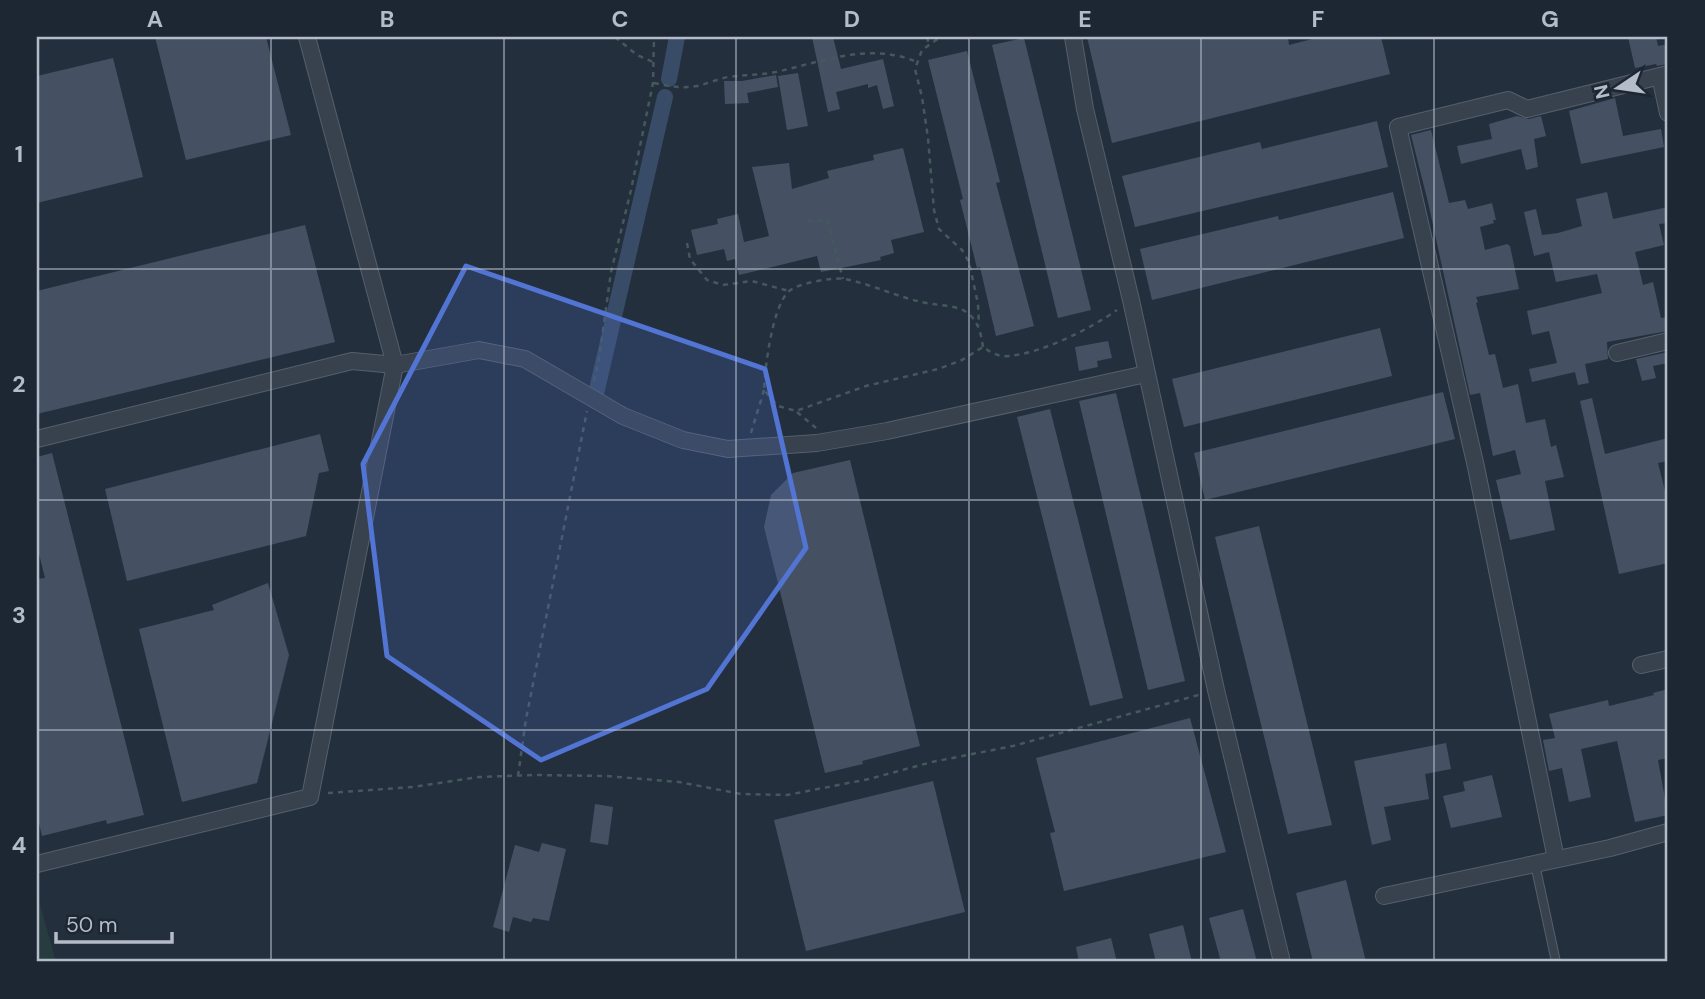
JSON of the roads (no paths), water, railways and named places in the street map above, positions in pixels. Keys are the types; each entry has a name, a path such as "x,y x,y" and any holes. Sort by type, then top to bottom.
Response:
{"street":[{"path":"37,864 310,797 395,365 307,37"},
{"path":"1073,37 1085,109 1131,300 1216,690 1282,962"},
{"path":"1556,859 1476,467 1398,127 1508,100 1527,109 1664,75 1668,113"},
{"path":"1617,353 1668,341"},
{"path":"37,439 352,361 395,365 479,350 525,359 623,415 683,440 728,449 828,441 887,431 1146,374"},
{"path":"1641,665 1668,659"},
{"path":"1384,896 1668,832"}],"lane":[{"path":"1535,864 1556,962"}],"waterway":[{"path":"669,79 677,37"},
{"path":"595,398 665,97"}]}
